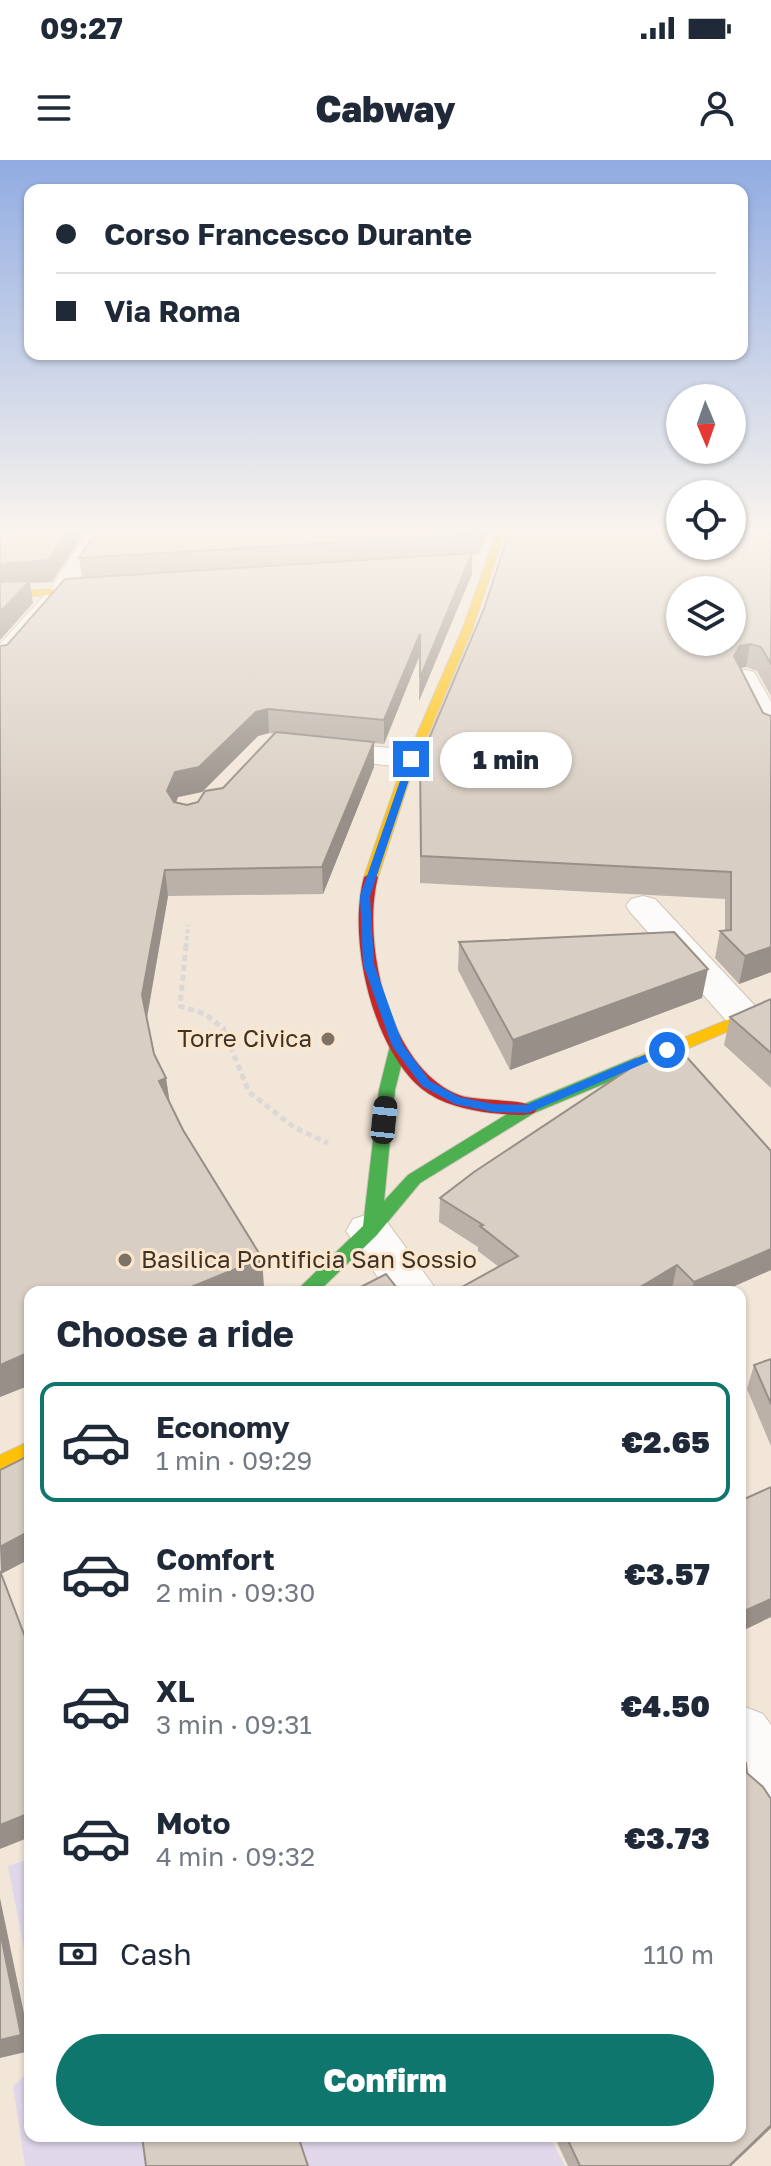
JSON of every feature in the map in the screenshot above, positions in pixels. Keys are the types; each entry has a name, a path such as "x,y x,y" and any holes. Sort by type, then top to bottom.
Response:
{"street":[{"path":"0,660 33,623"},
{"path":"469,623 411,759 365,896 368,964 398,1046 426,1083 455,1100 493,1108 528,1109"},
{"path":"745,678 771,730"},
{"path":"285,747 411,759"},
{"path":"311,1286 371,1229 414,1179 528,1109 758,1012 643,906"},
{"path":"398,1046 387,1090 371,1229 410,1286"},
{"path":"0,1466 24,1453"},
{"path":"746,1745 771,1779"}],"path":[{"path":"188,925 180,1006 205,1014 223,1028 249,1092 295,1128 327,1143 381,1151"}],"shaded area":[{"path":"24,1861 24,1949 8,1866"},
{"path":"24,2076 24,2142 552,2142 565,2166 25,2166 13,2086"}],"building":[{"path":"27,623 443,623 420,678 420,634 384,720 268,709 256,712 199,767 175,772 167,791 174,802 187,805 198,802 205,791 223,788 276,732 374,742 322,867 165,870 142,995 154,1054 166,1078 159,1081 183,1130 262,1258 194,1286 24,1286 24,1355 0,1365 0,646 7,645"},
{"path":"478,623 666,623 666,656 734,656 763,713 771,716 771,947 745,956 720,931 731,930 731,872 421,856 420,760"},
{"path":"746,623 771,623 771,664 761,647 746,645"},
{"path":"674,932 708,969 513,1040 459,942"},
{"path":"771,999 771,1053 730,1017"},
{"path":"675,1044 771,1151 771,1249 694,1282 677,1265 642,1286 464,1286 518,1256 480,1226 483,1225 440,1198 474,1172 655,1052"},
{"path":"386,1274 395,1286 363,1286"},
{"path":"771,1359 771,1404 754,1365"},
{"path":"24,1458 24,1534 0,1547 0,1470"},
{"path":"771,1487 771,1599 746,1610 746,1498"},
{"path":"0,1571 24,1634 24,1815 0,1825"},
{"path":"746,1763 747,1773 771,1799 771,2125 729,2166 580,2166 569,2142 746,2142"},
{"path":"0,1931 21,2035 0,2040"},
{"path":"143,2142 300,2142 308,2166 146,2166"}],"traffic: fast":[{"path":"372,1227 387,1090 398,1046"},
{"path":"311,1286 369,1231 414,1179 528,1109 643,1061"}],"traffic: slow":[{"path":"371,877 404,778 470,623"},
{"path":"643,1061 771,1007"},
{"path":"0,1466 24,1453"}],"traffic: jam":[{"path":"371,877 365,919 368,963 383,1009 408,1061 427,1084 462,1102 528,1109"}],"place":[{"name":"Torre Civica","path":"328,1039"},
{"name":"Basilica Pontificia San Sossio","path":"125,1260"}],"route":[{"path":"411,759 365,896 368,964 398,1046 426,1083 455,1100 493,1108 528,1109 667,1050"}]}
